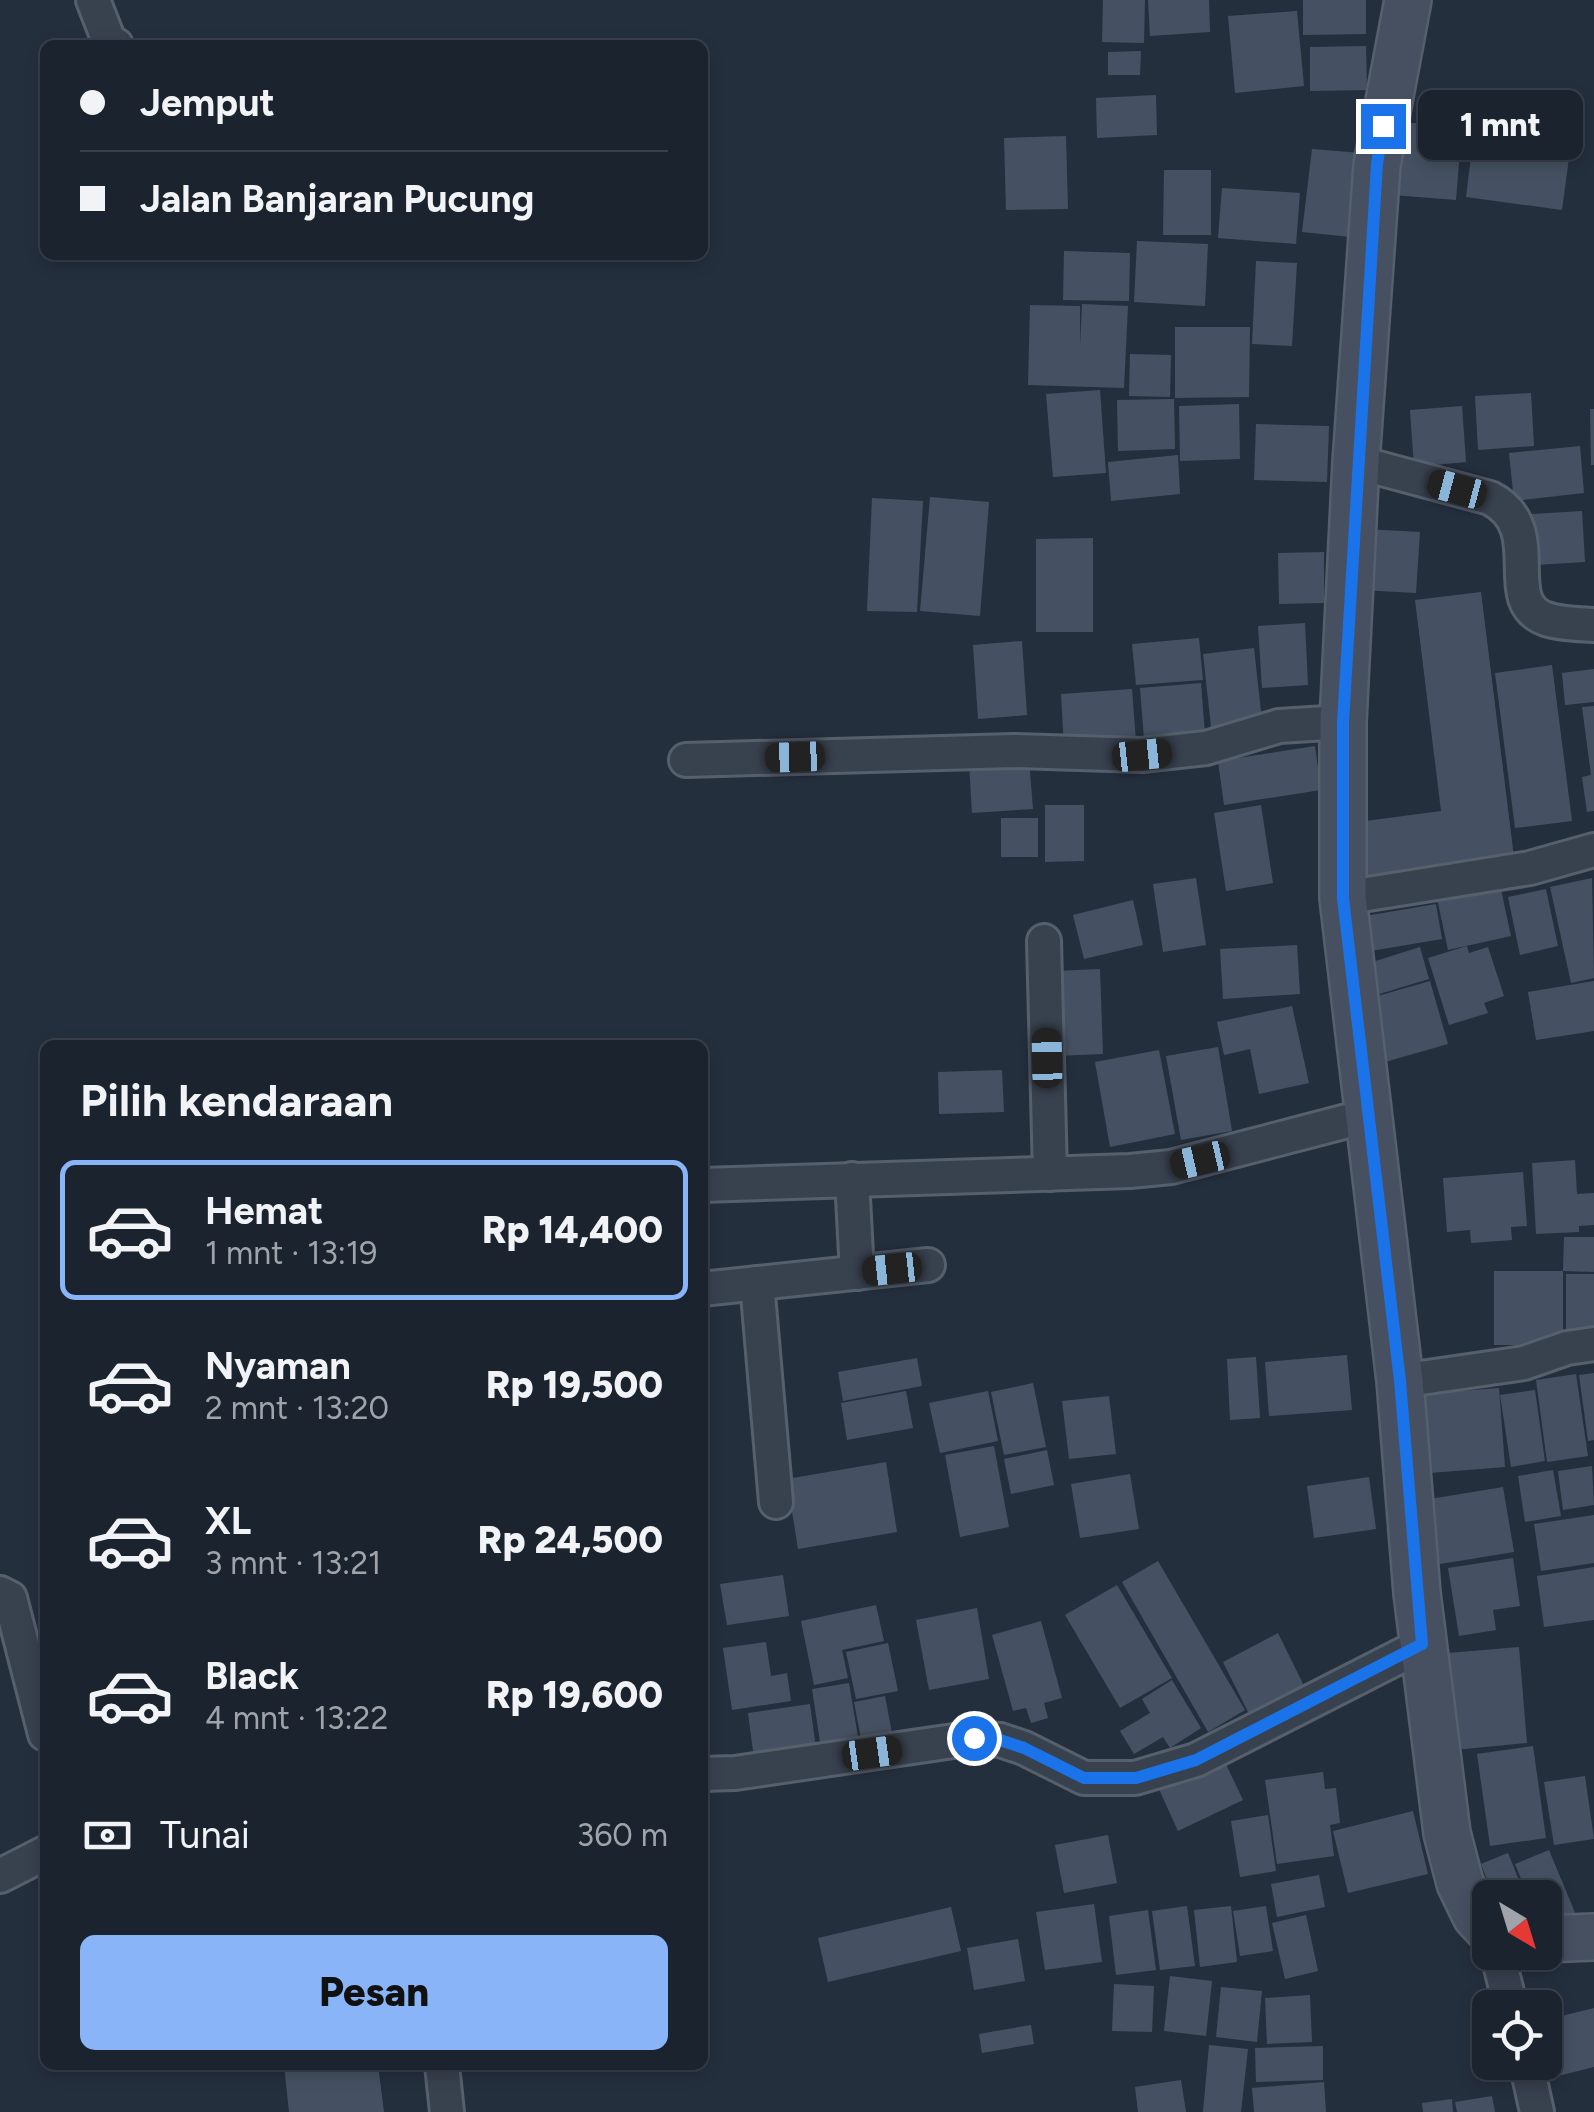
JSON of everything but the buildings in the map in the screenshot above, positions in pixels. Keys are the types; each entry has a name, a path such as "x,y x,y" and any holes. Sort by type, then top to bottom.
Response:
{"street":[{"path":"93,0 109,40"},
{"path":"1408,0 1377,164 1343,722 1343,898 1400,1381 1422,1644 1447,1833 1460,1882 1472,1908"},
{"path":"1356,462 1490,498 1506,506 1522,538 1524,596 1528,606 1550,621 1594,625"},
{"path":"686,760 1014,750 1142,755 1206,748 1279,726 1343,722"},
{"path":"1343,898 1530,868 1594,850"},
{"path":"1044,941 1050,1174"},
{"path":"708,1185 1050,1174 1172,1166 1370,1115"},
{"path":"852,1179 857,1272"},
{"path":"708,1287 928,1265"},
{"path":"757,1283 776,1502"},
{"path":"1400,1381 1524,1363 1567,1348 1594,1344"},
{"path":"0,1592 10,1598 40,1715"},
{"path":"708,1774 974,1738 1000,1740 1024,1748 1084,1778 1136,1778 1196,1760 1422,1644"},
{"path":"0,1876 40,1856"},
{"path":"1562,1938 1594,1937"},
{"path":"443,2070 448,2112"},
{"path":"1530,2080 1537,2112"}],"route":[{"path":"974,1738 1000,1740 1024,1748 1084,1778 1136,1778 1196,1760 1422,1644 1400,1381 1343,898 1343,722 1354,499 1377,164 1383,126"}]}
